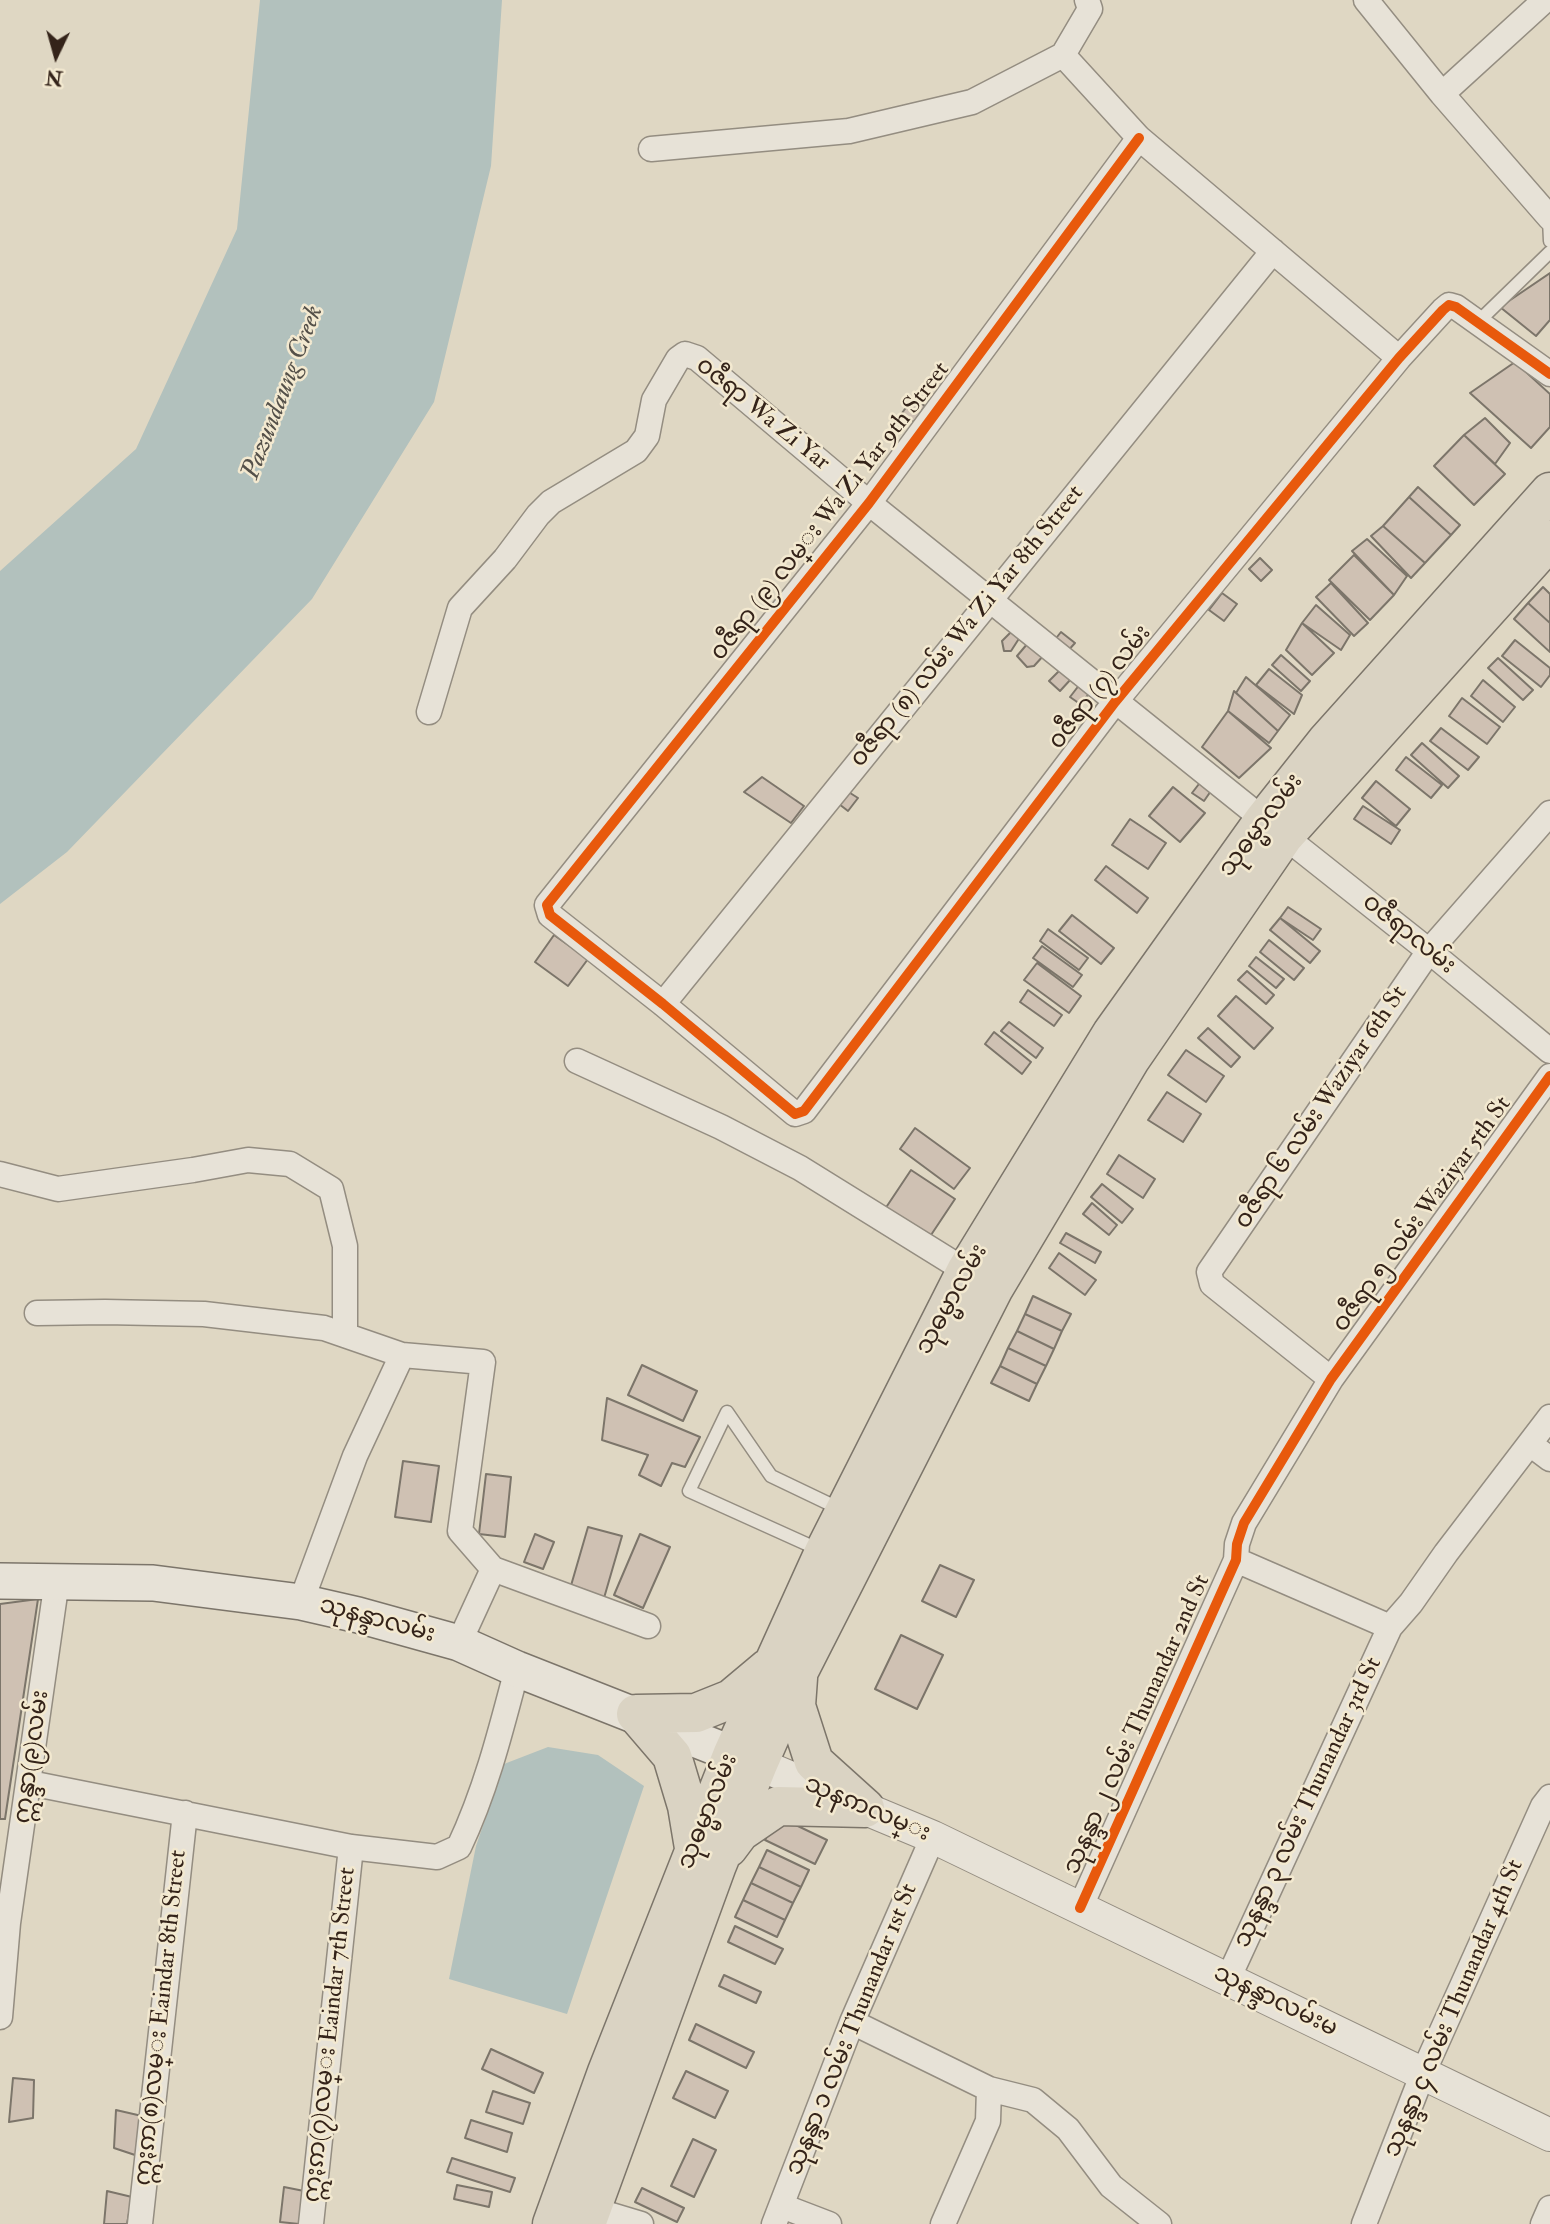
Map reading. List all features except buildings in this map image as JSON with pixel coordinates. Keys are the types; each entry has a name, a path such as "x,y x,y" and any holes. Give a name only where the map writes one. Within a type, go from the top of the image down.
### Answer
{"main road":[{"name":"သုဓမ္မာလမ်း","path":"785,1668 824,1552 864,1497 1326,742 1550,492"},
{"name":"သုဓမ္မာလမ်း","path":"903,1432 966,1271 1112,1033 1274,828 1550,540"},
{"name":"သုဓမ္မာလမ်း","path":"552,2224 607,2072 705,1857 785,1668 864,1497"},
{"name":"သုနန္ဒာလမ်း","path":"0,1581 153,1583 301,1602 459,1643 517,1669 745,1759"},
{"path":"636,1714 696,1713 731,1699 785,1668 814,1762 865,1808"},
{"path":"636,1714 672,1756 705,1857 778,1806 865,1808"},
{"name":"သုဓမ္မာလမ်း","path":"588,2216 705,1857"}],"street":[{"path":"651,149 849,131 972,102 1063,55 1090,9 1087,0"},
{"path":"1366,0 1550,226"},
{"path":"1442,94 1545,0"},
{"path":"1063,55 1139,138 1399,358"},
{"name":"၀ဇီရာ (၉) လမ္း Wa Zi Yar 9th Street","path":"663,1004 550,915 547,905 869,503 1139,138"},
{"name":"၀ဇီရာ (၈) လမ်း Wa Zi Yar 8th Street","path":"663,1004 1273,251"},
{"name":"၀ဇီရာ (၇) လမ်း","path":"663,1004 794,1114 804,1111 1115,702 1399,358 1448,305 1456,307 1478,322"},
{"path":"1478,322 1550,374"},
{"name":"၀ဇီရာ Wa Zi Yar","path":"429,712 460,608 505,559 538,514 551,502 636,451 647,436 654,400 678,359 685,354 697,358 869,503 1274,828"},
{"name":"ဝဇီရာ ၆ လမ်း Waziyar 6th St","path":"1331,1379 1212,1284 1209,1272 1429,951 1550,813"},
{"name":"ဝဇီရာလမ်း","path":"1274,828 1550,1051"},
{"path":"577,1061 721,1126 800,1168 966,1271"},
{"name":"ဝဇီရာ ၅ လမ်း Waziyar 5th St","path":"1236,1560 1237,1544 1244,1524 1331,1379 1550,1076"},
{"path":"0,1174 58,1189 248,1160 290,1164 331,1189 345,1246 345,1335"},
{"path":"37,1313 204,1314 324,1328 402,1355 483,1362 460,1531 493,1569 649,1626"},
{"path":"301,1602 355,1457 402,1355"},
{"name":"သုနန္ဒာ ၃ လမ်း Thunandar 3rd St","path":"1228,1979 1390,1627 1411,1603 1550,1417"},
{"path":"1530,1444 1550,1459"},
{"path":"1236,1560 1390,1627"},
{"name":"သုနန္ဒာ ၂ လမ်း Thunandar 2nd St","path":"1080,1908 1236,1560"},
{"path":"459,1643 493,1569"},
{"name":"ဣန္ဒာ(၉)လမ်း","path":"0,2018 8,1923 57,1580"},
{"path":"30,1783 351,1847 437,1857 459,1847 473,1817 494,1758 517,1669"},
{"name":"သုနၵာလမ္း","path":"745,1759 933,1837 1001,1870"},
{"name":"သုနန္ဒာ ၄ လမ်း Thunandar 4th St","path":"1364,2224 1423,2073 1543,1806 1550,1797"},
{"name":"ဣႏၵာ(၈)လမ္း Eaindar 8th Street","path":"140,2224 185,1813"},
{"name":"သုနန္ဒာ ၁ လမ်း Thunandar 1st St","path":"778,2215 852,2022 933,1837"},
{"name":"ဣႏၵာ(၇)လမ္း Eaindar 7th Street","path":"311,2224 351,1847"},
{"name":"သုနန္ဒာလမ်းမ","path":"1001,1870 1550,2135"},
{"path":"852,2022 989,2088 1033,2100 1068,2129 1111,2186 1159,2224"},
{"path":"943,2224 988,2121 989,2088"},
{"path":"1543,2224 1550,2208"},
{"path":"778,2215 829,2224"},
{"path":"588,2216 641,2224"}],"lane":[{"path":"1478,322 1550,252"},
{"path":"824,1552 689,1491 727,1412 771,1476 864,1497"}],"water":[{"name":"Pazundaung Creek","path":"260,0 502,0 491,166 434,402 312,599 67,852 0,904 0,571 136,449 237,229"},
{"path":"548,1747 598,1755 644,1786 567,2014 449,1979 476,1846 504,1764"}],"cycle path":[{"path":"1139,138 869,503 547,905 550,915 663,1004 795,1114 804,1111 1115,702 1399,358 1443,310 1449,305 1456,307 1550,374"},
{"path":"1080,1908 1236,1560 1237,1544 1244,1523 1331,1379 1550,1076"}]}
